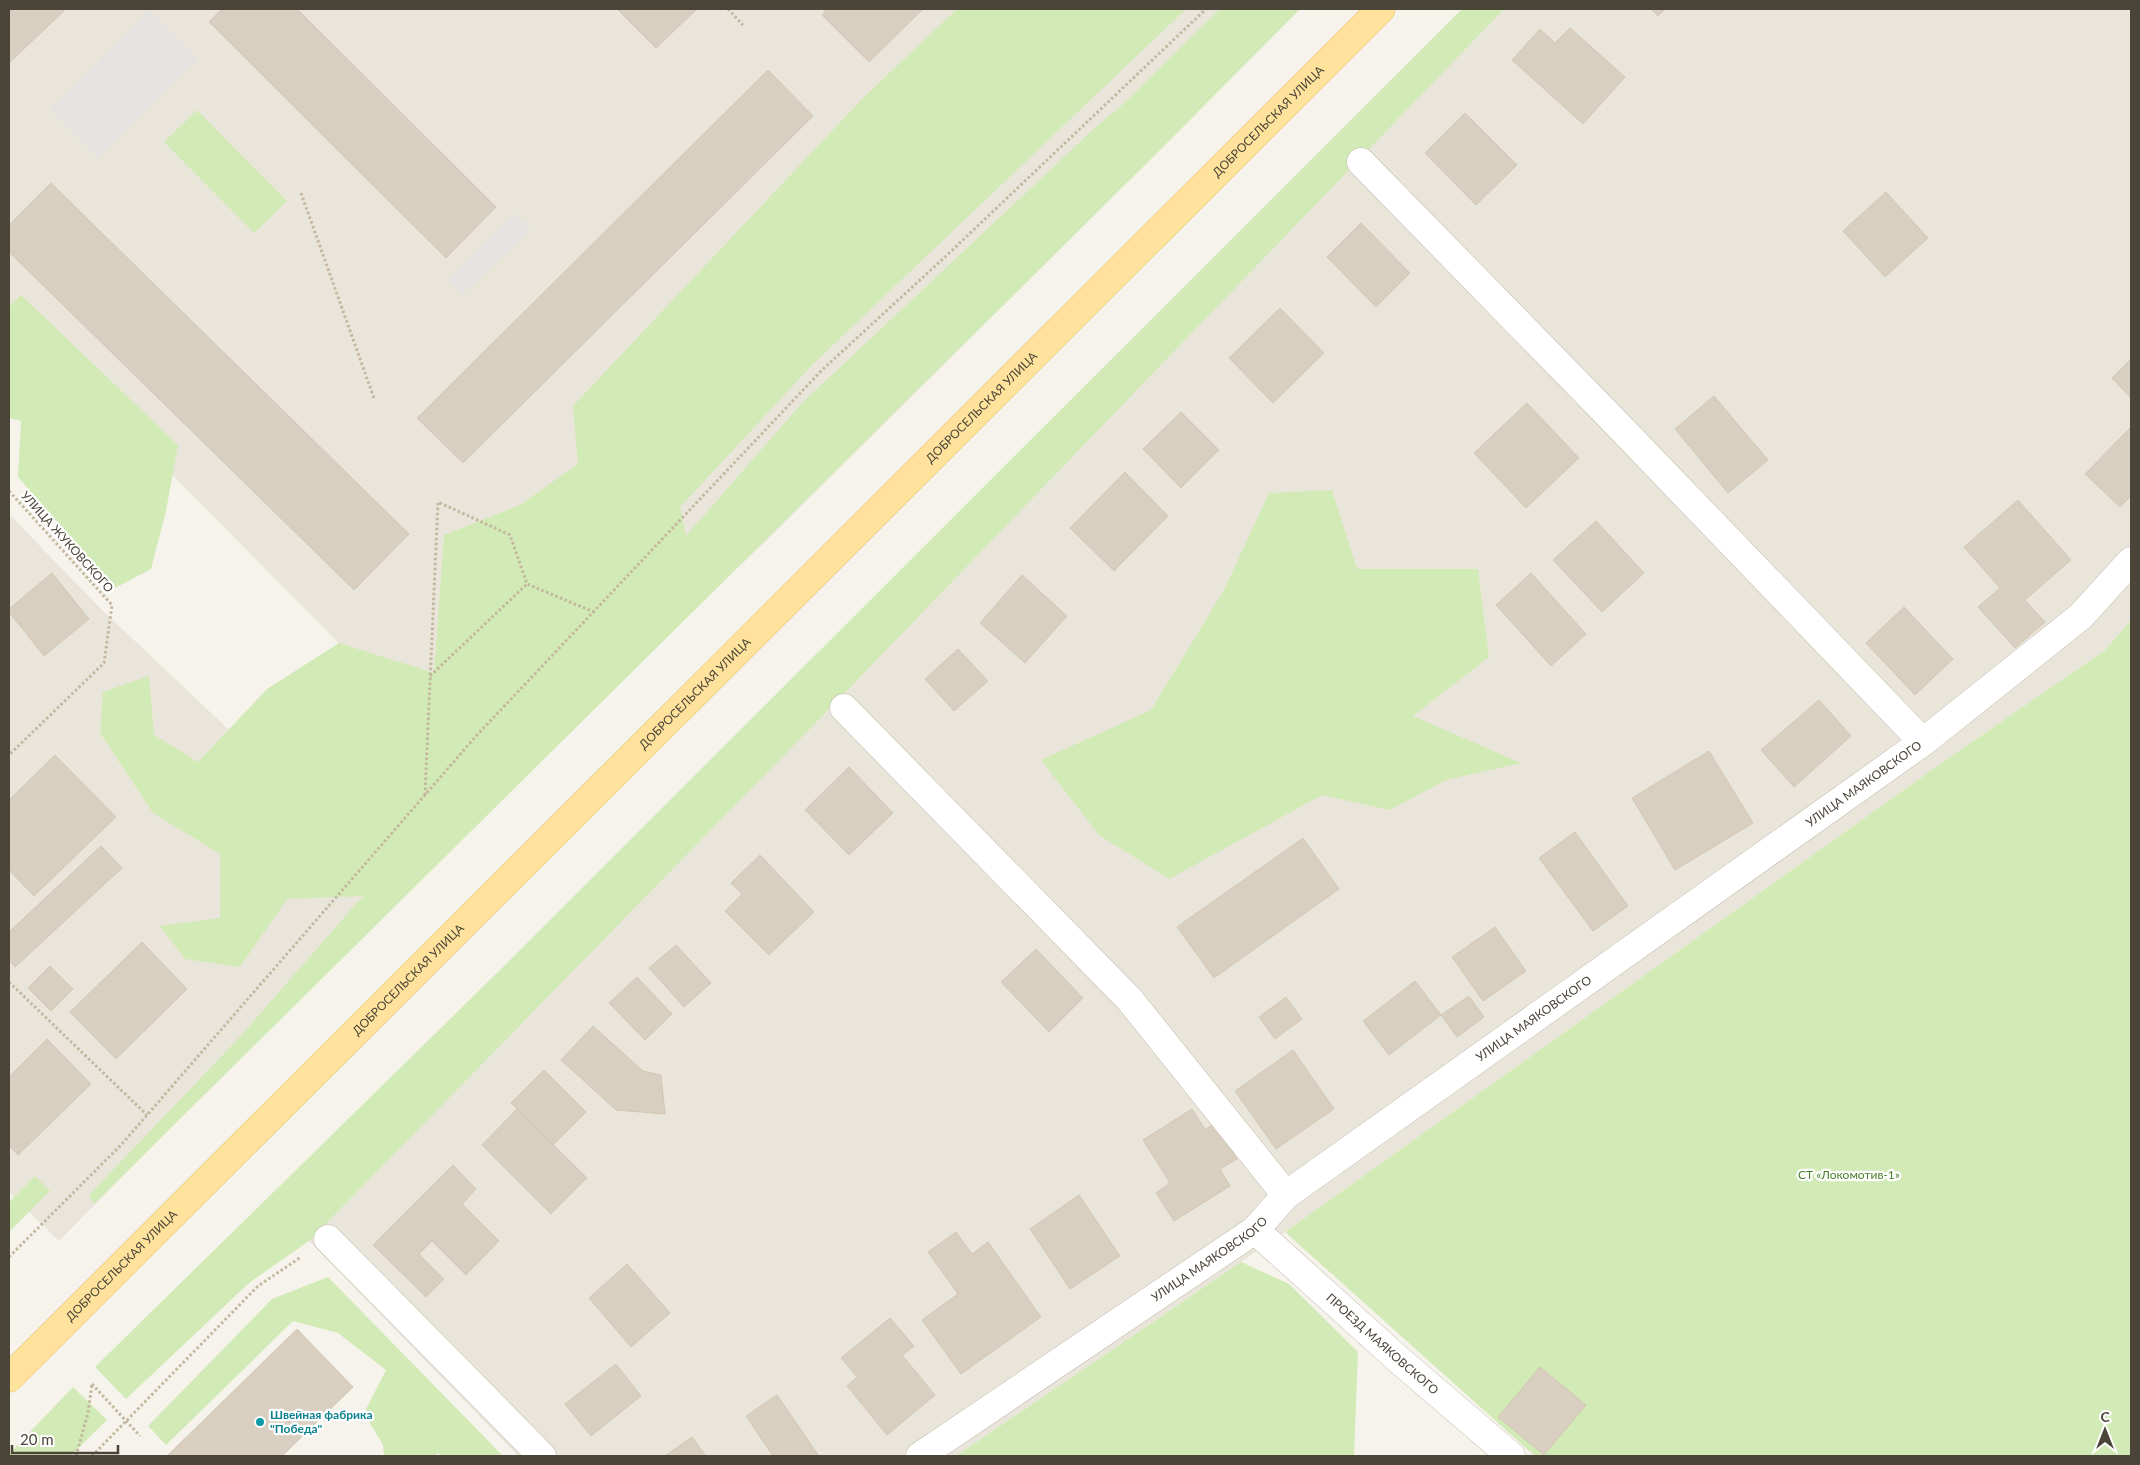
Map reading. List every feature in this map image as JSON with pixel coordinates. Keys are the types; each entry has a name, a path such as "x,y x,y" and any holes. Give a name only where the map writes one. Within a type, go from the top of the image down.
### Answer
{"main road":[{"name":"ДОБРОСЕЛЬСКАЯ УЛИЦА","path":"9,1378 1381,9"}],"street":[{"path":"1361,162 1610,416 1923,742"},
{"name":"УЛИЦА МАЯКОВСКОГО","path":"920,1456 1255,1230 1286,1195 1923,742 2081,616 2131,561"},
{"path":"844,708 1130,1000 1286,1195"},
{"name":"ПРОЕЗД МАЯКОВСКОГО","path":"1255,1230 1399,1360 1511,1456"},
{"path":"328,1239 542,1456"}],"path":[{"path":"728,9 743,25"},
{"path":"9,1257 121,1145 477,735 822,370 1206,9"},
{"path":"301,193 374,398"},
{"name":"УЛИЦА ЖУКОВСКОГО","path":"9,491 112,605 104,663 9,755"},
{"path":"425,795 438,502 510,535 527,584 594,612"},
{"path":"430,676 527,584"},
{"path":"9,982 147,1115"},
{"path":"92,1456 258,1286 292,1263"},
{"path":"76,1456 88,1412 92,1384 140,1436"}],"shaded area":[{"path":"9,9 1300,9 770,537 494,800 9,310"},
{"path":"1494,9 2131,9 2131,620 2104,651 1950,757 1285,1232 956,1456 518,1456 309,1241"},
{"path":"150,10 198,59 97,158 49,110"},
{"path":"515,213 531,228 463,295 448,280"},
{"path":"9,514 101,609 402,893 59,1241 9,1192"}],"green space":[{"path":"957,9 1186,9 812,365 680,507 686,536 802,403 1097,126 1122,105 1220,9 1300,9 1158,152 94,1204 89,1195 238,1039 363,896 287,899 240,967 185,959 160,926 220,918 220,854 153,813 100,733 103,692 149,676 154,735 198,762 267,689 339,643 434,673 444,535 520,505 578,464 573,406 864,97"},
{"path":"1462,9 1504,9 835,703 309,1241 249,1283 126,1399 95,1367 499,971"},
{"path":"197,110 287,201 254,233 164,142"},
{"path":"21,295 178,445 166,511 151,569 115,588 18,477 21,421 9,418 9,306"},
{"path":"1332,490 1357,569 1478,569 1489,657 1413,716 1521,763 1446,780 1390,810 1322,795 1169,879 1099,835 1041,760 1151,710 1224,590 1269,493"},
{"name":"СТ «Локомотив-1»","path":"2131,620 2131,1456 1535,1456 1285,1232 1950,757 2104,651"},
{"path":"35,1176 50,1191 9,1232 9,1202"},
{"path":"1241,1262 1289,1284 1358,1352 1354,1456 956,1456"},
{"path":"328,1277 503,1456 441,1456 438,1453 433,1456 384,1456 383,1445 364,1413 386,1370 338,1333 293,1321 166,1445 148,1426 272,1299"},
{"path":"73,1387 107,1420 70,1456 9,1456 9,1454"}],"building":[{"path":"9,9 66,9 9,63"},
{"path":"222,9 297,9 496,207 446,258 209,22"},
{"path":"617,9 697,9 656,48"},
{"path":"827,9 923,9 869,62 822,15"},
{"path":"1651,9 1665,9 1658,16"},
{"path":"1570,28 1625,77 1583,124 1512,60 1540,29 1555,43"},
{"path":"768,70 813,116 463,463 417,418"},
{"path":"1465,113 1517,165 1476,205 1425,153"},
{"path":"51,183 409,534 354,590 9,252 9,225"},
{"path":"1886,192 1928,238 1885,277 1843,231"},
{"path":"1361,223 1410,273 1376,307 1327,257"},
{"path":"1280,308 1324,353 1273,403 1229,358"},
{"path":"2131,361 2131,398 2112,378"},
{"path":"1714,396 1768,460 1728,493 1675,429"},
{"path":"1527,403 1579,458 1526,508 1474,453"},
{"path":"1181,412 1219,450 1181,488 1143,449"},
{"path":"2131,427 2131,496 2120,507 2085,474"},
{"path":"1125,472 1168,516 1114,571 1070,528"},
{"path":"2018,500 2071,560 2025,600 2045,622 2015,648 1978,607 2000,588 1964,547"},
{"path":"1596,521 1644,573 1602,612 1553,560"},
{"path":"52,573 89,619 44,656 9,612 9,609"},
{"path":"1531,573 1586,634 1551,666 1496,605"},
{"path":"1022,575 1067,616 1025,663 980,623"},
{"path":"1904,607 1953,659 1915,695 1866,643"},
{"path":"958,649 988,681 954,711 925,679"},
{"path":"1819,700 1851,736 1794,787 1761,750"},
{"path":"1709,751 1753,823 1675,870 1632,798"},
{"path":"55,755 116,817 34,896 9,870 9,800"},
{"path":"849,767 893,813 849,855 805,810"},
{"path":"1575,832 1628,906 1593,931 1539,858"},
{"path":"1303,838 1339,889 1214,978 1177,927"},
{"path":"101,846 122,868 15,967 9,960 9,932"},
{"path":"760,855 814,912 769,955 725,911 742,894 731,883"},
{"path":"1495,927 1526,971 1483,1001 1452,957"},
{"path":"142,942 187,989 116,1059 70,1012"},
{"path":"676,945 711,983 684,1007 649,968"},
{"path":"1036,949 1083,998 1049,1032 1001,982"},
{"path":"50,966 73,989 51,1011 28,988"},
{"path":"637,977 672,1014 645,1040 609,1003"},
{"path":"1415,981 1441,1015 1389,1055 1363,1021"},
{"path":"1469,996 1484,1017 1457,1037 1441,1015"},
{"path":"1286,997 1302,1019 1275,1039 1259,1017"},
{"path":"593,1026 643,1071 661,1075 665,1114 616,1110 561,1060"},
{"path":"47,1039 91,1084 18,1155 9,1145 9,1077"},
{"path":"1293,1050 1334,1109 1276,1149 1235,1091"},
{"path":"544,1070 586,1112 553,1145 511,1103"},
{"path":"517,1109 587,1178 551,1214 482,1145"},
{"path":"1192,1109 1205,1129 1215,1124 1237,1159 1220,1169 1230,1186 1174,1221 1156,1193 1170,1183 1143,1140"},
{"path":"453,1165 476,1189 462,1204 499,1241 466,1275 432,1241 419,1254 444,1279 426,1297 373,1245"},
{"path":"1079,1195 1120,1256 1070,1289 1030,1229"},
{"path":"956,1232 972,1254 988,1242 1041,1317 961,1374 922,1320 958,1294 928,1252"},
{"path":"627,1264 670,1313 631,1347 589,1298"},
{"path":"890,1318 914,1346 902,1355 935,1395 887,1435 847,1386 857,1377 841,1358"},
{"name":"Швейная фабрика \"Победа\"","path":"297,1329 353,1387 282,1456 167,1456"},
{"path":"616,1364 641,1396 591,1436 565,1404"},
{"path":"1540,1367 1586,1405 1544,1455 1498,1417"},
{"path":"777,1395 819,1456 773,1456 746,1416"},
{"path":"692,1437 706,1456 665,1456"}],"place":[{"name":"Швейная фабрика \"Победа\"","path":"260,1422"}]}
